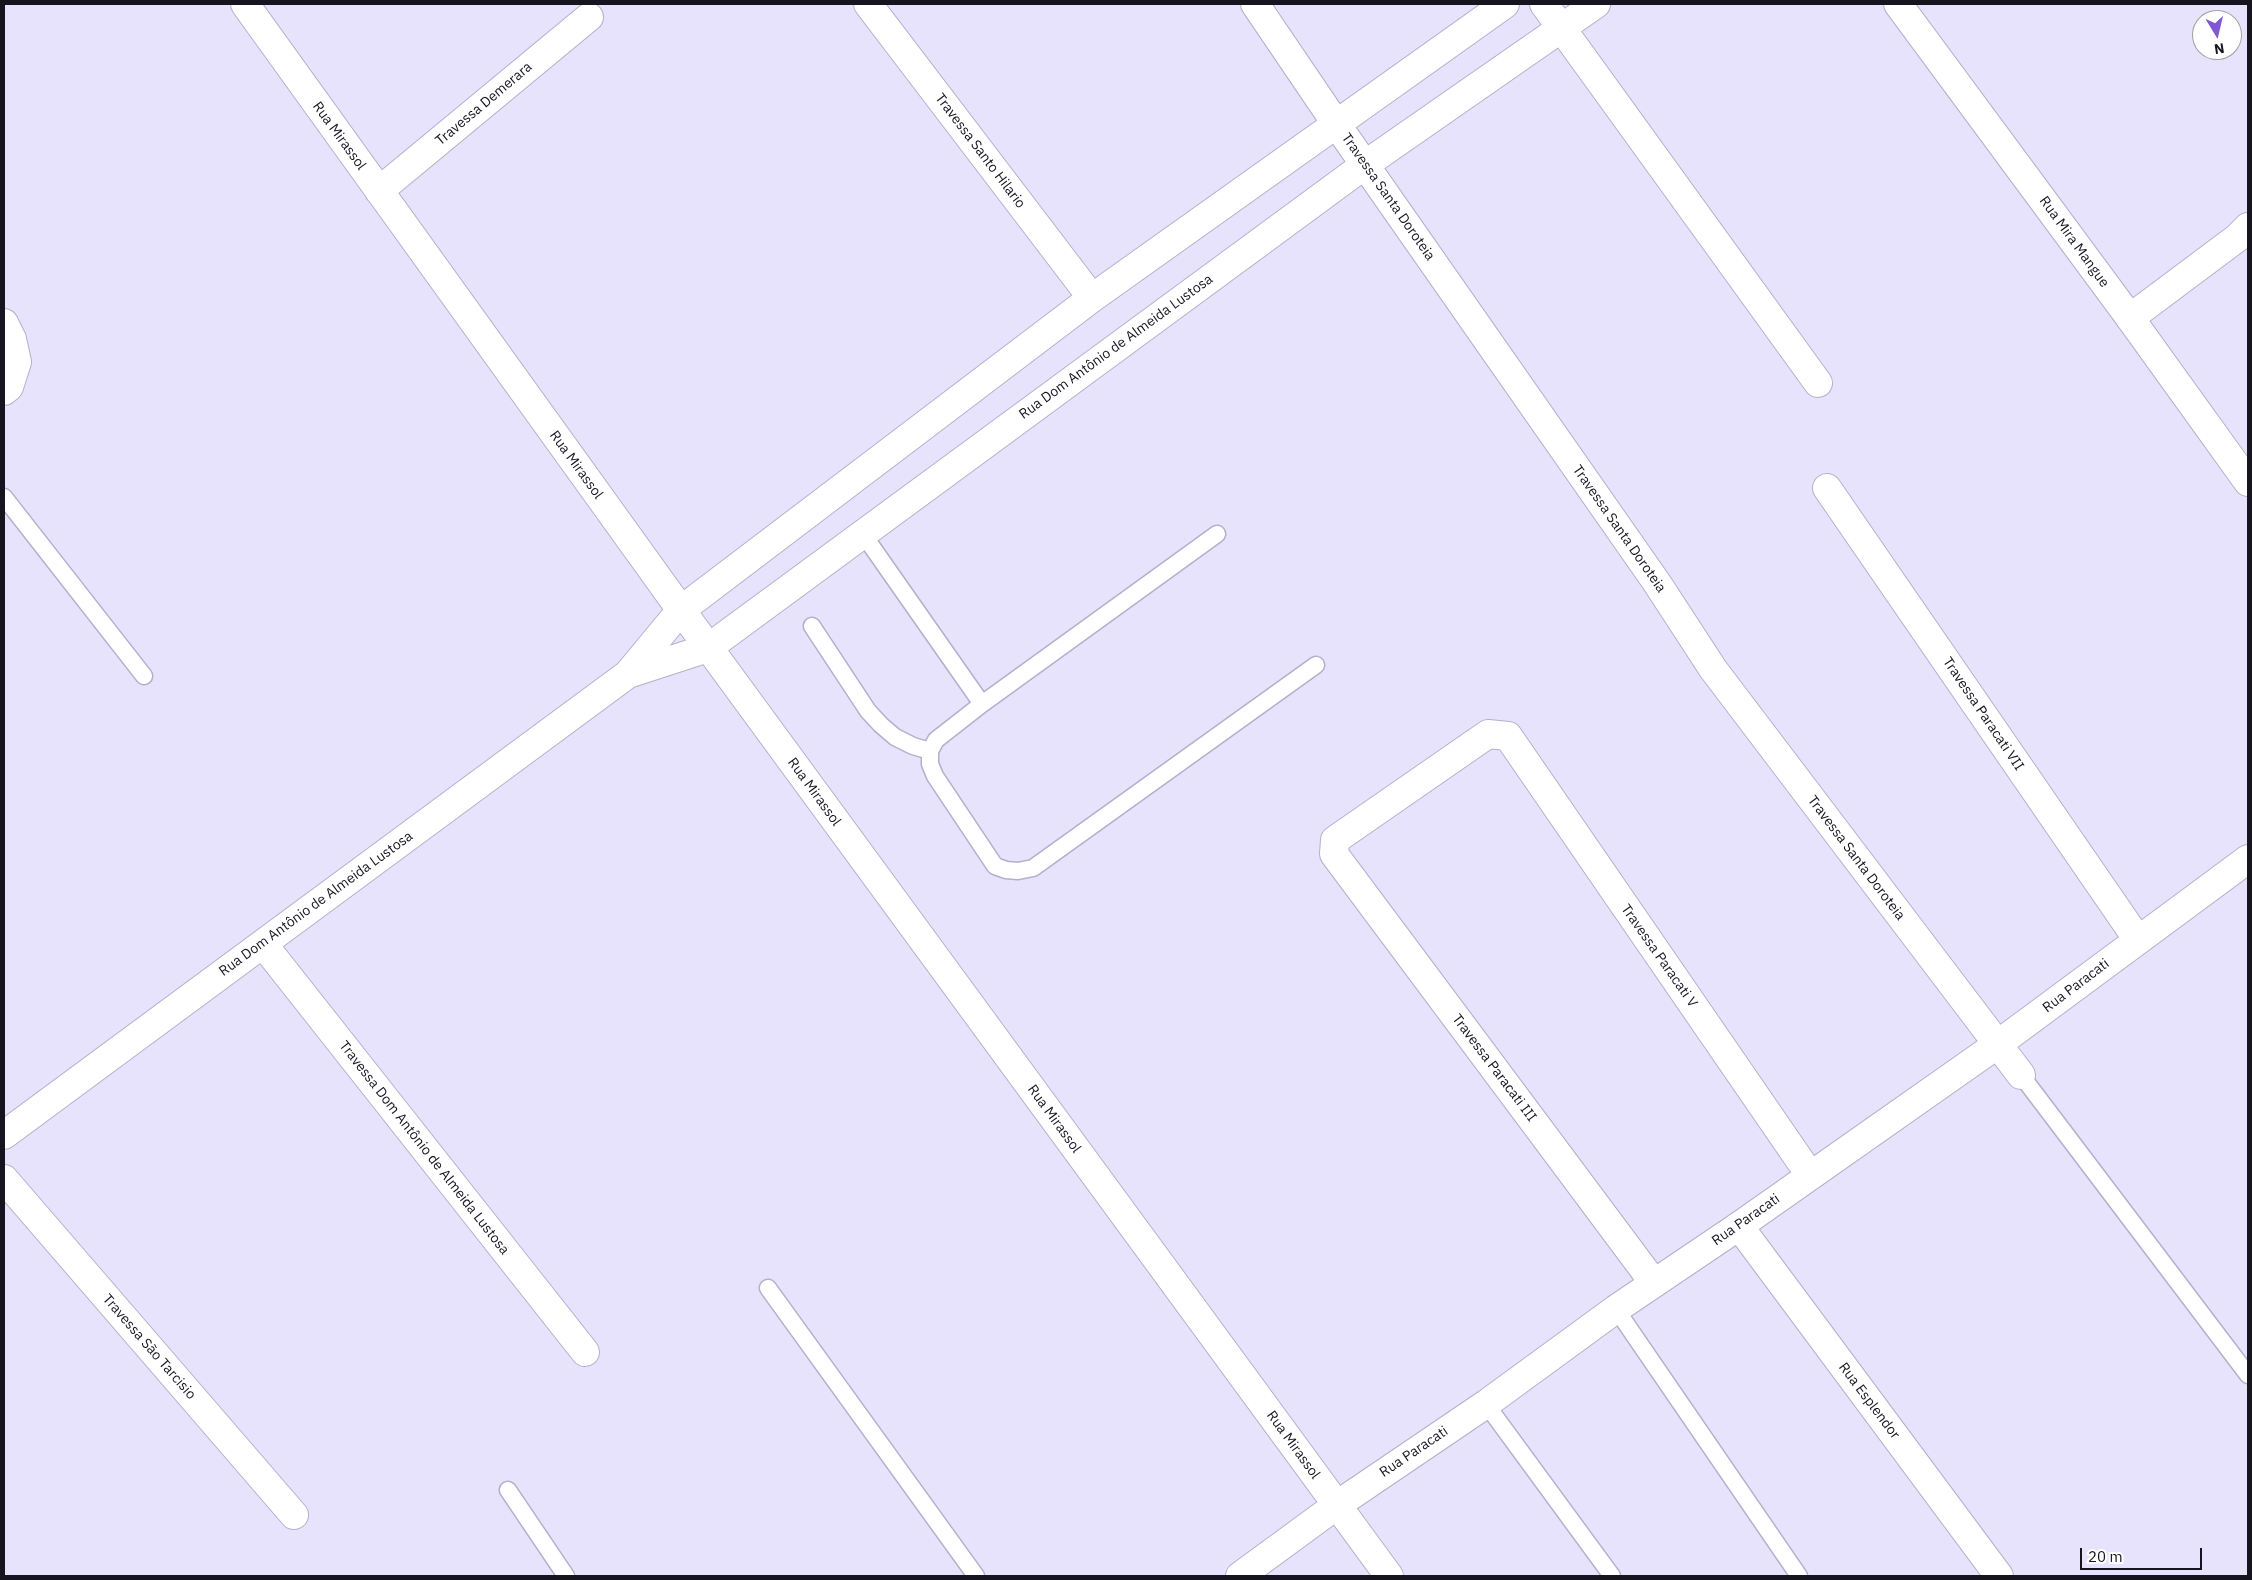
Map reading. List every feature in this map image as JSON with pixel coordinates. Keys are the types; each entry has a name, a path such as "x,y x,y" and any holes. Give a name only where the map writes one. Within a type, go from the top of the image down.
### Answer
{"street":[{"name":"Rua Mirassol","path":"245,4 708,648 1389,1576"},
{"name":"Travessa Santo Hilario","path":"868,4 1092,298"},
{"name":"Travessa Santa Doroteia","path":"1255,4 1337,125 1657,583 1712,669 2021,1075"},
{"name":"Rua Dom Antônio de Almeida Lustosa","path":"4,1135 628,674 681,610 1092,298 1505,4"},
{"path":"1544,4 1818,382"},
{"name":"Rua Dom Antônio de Almeida Lustosa","path":"628,674 708,648 1366,164 1596,4"},
{"name":"Rua Mira Mangue","path":"1898,4 2130,318 2248,482"},
{"name":"Travessa Demerara","path":"379,191 589,17"},
{"path":"2130,318 2244,239"},
{"path":"4,323 12,339 17,362 9,387 4,391"},
{"name":"Travessa Paracati VII","path":"1828,488 2138,940"},
{"name":"Travessa Paracati V","path":"1334,854 1335,840 1488,734 1508,736 1810,1176"},
{"name":"Travessa Paracati III","path":"1334,854 1654,1283"},
{"name":"Rua Paracati","path":"1240,1576 1337,1504 1486,1404 1616,1309 1739,1226 1998,1044 2248,859"},
{"name":"Travessa Dom Antônio de Almeida Lustosa","path":"263,944 585,1352"},
{"name":"Travessa São Tarcisio","path":"4,1179 294,1515"},
{"name":"Rua Esplendor","path":"1739,1226 1999,1576"}],"lane":[{"path":"4,497 144,676"},
{"path":"863,534 982,704"},
{"path":"1217,534 982,704 936,740 930,751 930,764 935,776 995,866 1006,870 1018,871 1033,868 1316,665"},
{"path":"812,626 868,710 881,725 895,737 913,746 930,751"},
{"path":"2021,1075 2248,1375"},
{"path":"768,1288 976,1576"},
{"path":"1616,1309 1799,1576"},
{"path":"1486,1404 1612,1576"},
{"path":"508,1490 566,1576"}]}
